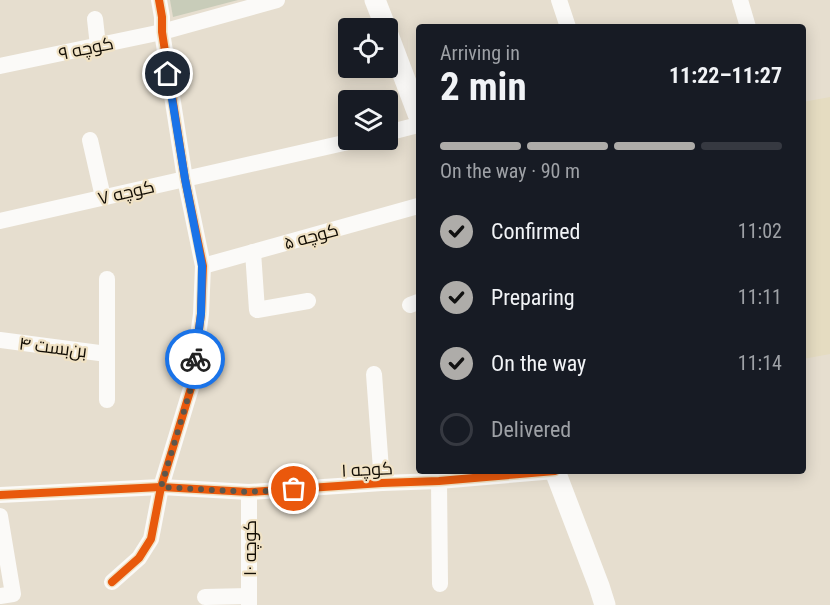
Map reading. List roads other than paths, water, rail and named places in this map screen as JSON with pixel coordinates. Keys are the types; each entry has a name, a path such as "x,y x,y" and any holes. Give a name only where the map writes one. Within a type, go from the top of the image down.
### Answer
{"street":[{"path":"112,582 139,558 151,539 161,487 191,388 201,314 202,266 185,179 159,0"},
{"name":"کوچه ۹","path":"0,66 162,32 277,0"},
{"path":"375,0 382,18"},
{"path":"560,0 567,24"},
{"path":"740,0 747,24"},
{"path":"95,19 98,46"},
{"path":"398,62 416,109"},
{"path":"398,130 416,126"},
{"path":"90,140 102,197"},
{"name":"کوچه ۷","path":"0,221 338,144"},
{"name":"کوچه ۵","path":"202,266 416,207"},
{"path":"253,252 257,310 308,301"},
{"path":"107,279 107,400"},
{"name":"بن‌بست ۴","path":"0,340 106,354"},
{"path":"374,374 382,483"},
{"name":"کوچه ۱","path":"0,495 161,487 249,492 520,474"},
{"path":"556,474 602,595 610,605"},
{"path":"439,481 440,584"},
{"name":"کوچه ۱۰","path":"249,492 249,600"},
{"path":"0,516 13,594 0,596"},
{"path":"205,597 249,600"}]}
